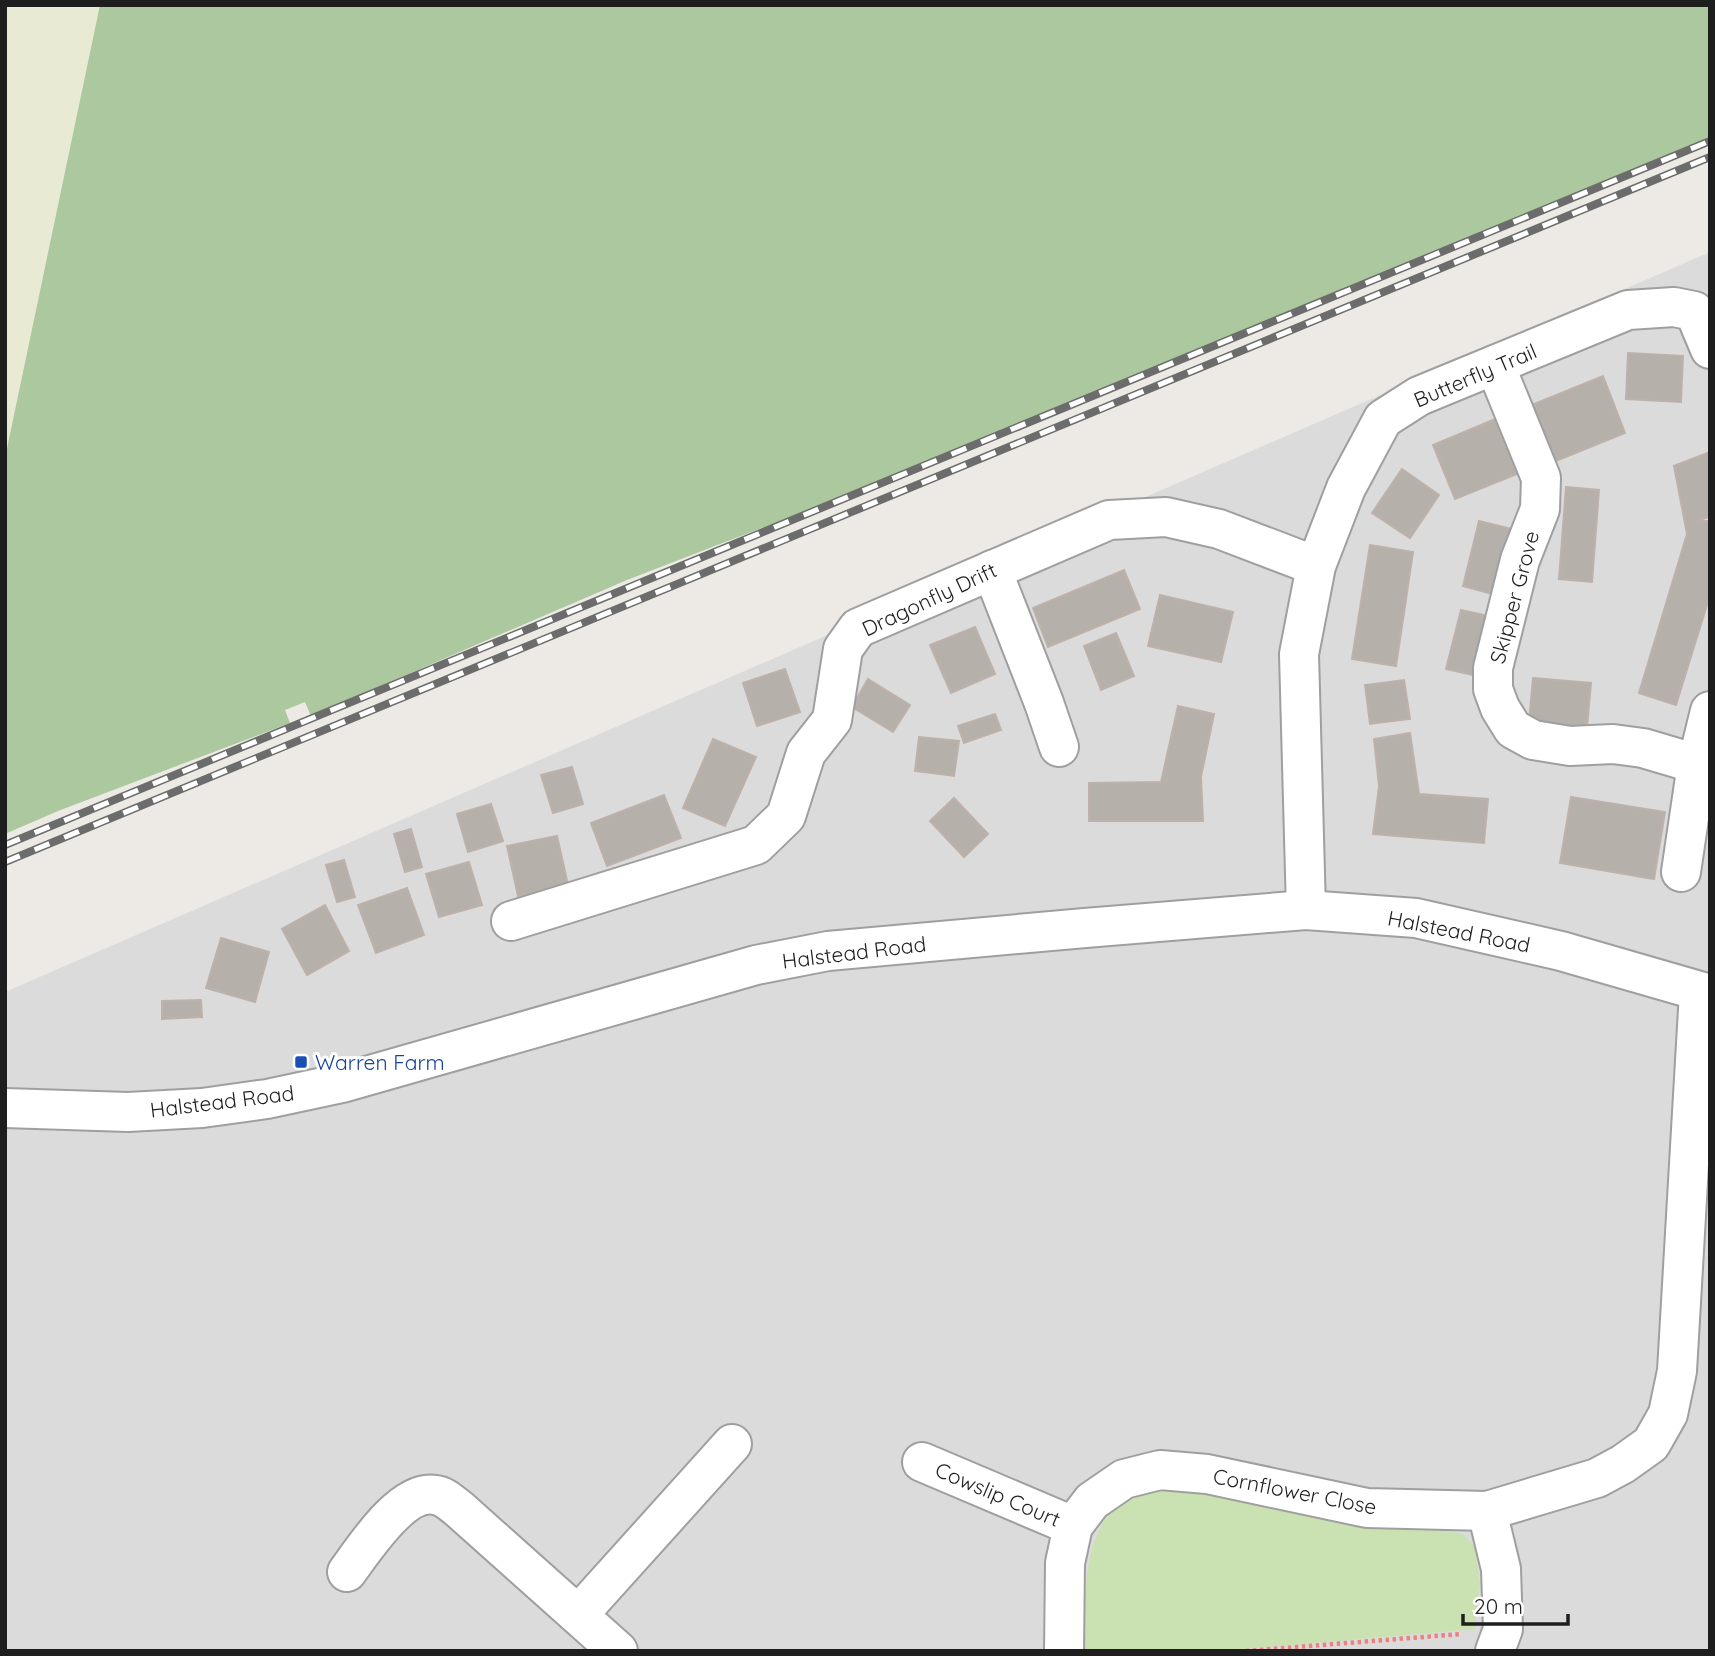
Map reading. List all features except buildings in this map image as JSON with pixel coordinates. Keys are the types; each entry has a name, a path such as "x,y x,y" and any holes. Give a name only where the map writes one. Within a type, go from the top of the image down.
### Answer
{"street":[{"name":"Butterfly Trail","path":"1306,910 1299,654 1316,566 1346,488 1383,419 1419,396 1628,310 1674,307 1702,301 1710,349"},
{"name":"Skipper Grove","path":"1495,365 1541,478 1539,509 1520,561 1493,668 1493,689 1500,708 1513,729 1533,740 1570,746 1613,744 1643,748 1697,764"},
{"name":"Dragonfly Drift","path":"511,921 756,845 786,816 806,753 832,720 843,649 858,628 1109,520 1166,517 1219,529 1316,566"},
{"path":"992,570 1059,747"},
{"path":"1692,859 1697,764 1710,711"},
{"name":"Halstead Road","path":"5,1108 128,1112 202,1108 267,1099 342,1083 756,965 828,951 1306,910 1416,918 1560,951 1704,993"},
{"name":"Cornflower Close","path":"1064,1651 1065,1563 1073,1526 1092,1501 1124,1479 1160,1470 1207,1474 1367,1508 1487,1511 1597,1478 1651,1444 1668,1414 1677,1371 1704,993"},
{"path":"578,1615 733,1444"},
{"name":"Cowslip Court","path":"922,1462 1073,1526"},
{"path":"346,1572 401,1506 420,1495 433,1494 445,1498 508,1551 618,1651"},
{"path":"1487,1511 1501,1569 1499,1640"}],"path":[{"path":"1246,1651 1458,1636 1475,1629 1499,1640"}],"shaded area":[{"path":"1710,252 1710,1651 5,1651 5,992"}],"green space":[{"path":"5,5 176,5 5,684"},
{"path":"100,5 1710,5 1710,143 785,519 627,580 311,716 305,702 285,710 290,723 58,811 5,834 5,458"},
{"path":"1158,1487 1199,1487 1364,1522 1444,1530 1464,1535 1475,1547 1480,1584 1475,1629 1220,1651 1083,1651 1088,1568 1100,1528 1111,1512 1127,1499"}],"railway":[{"path":"5,845 1710,141"},
{"path":"5,862 1710,157"}],"place":[{"name":"Warren Farm","path":"301,1062"}]}
